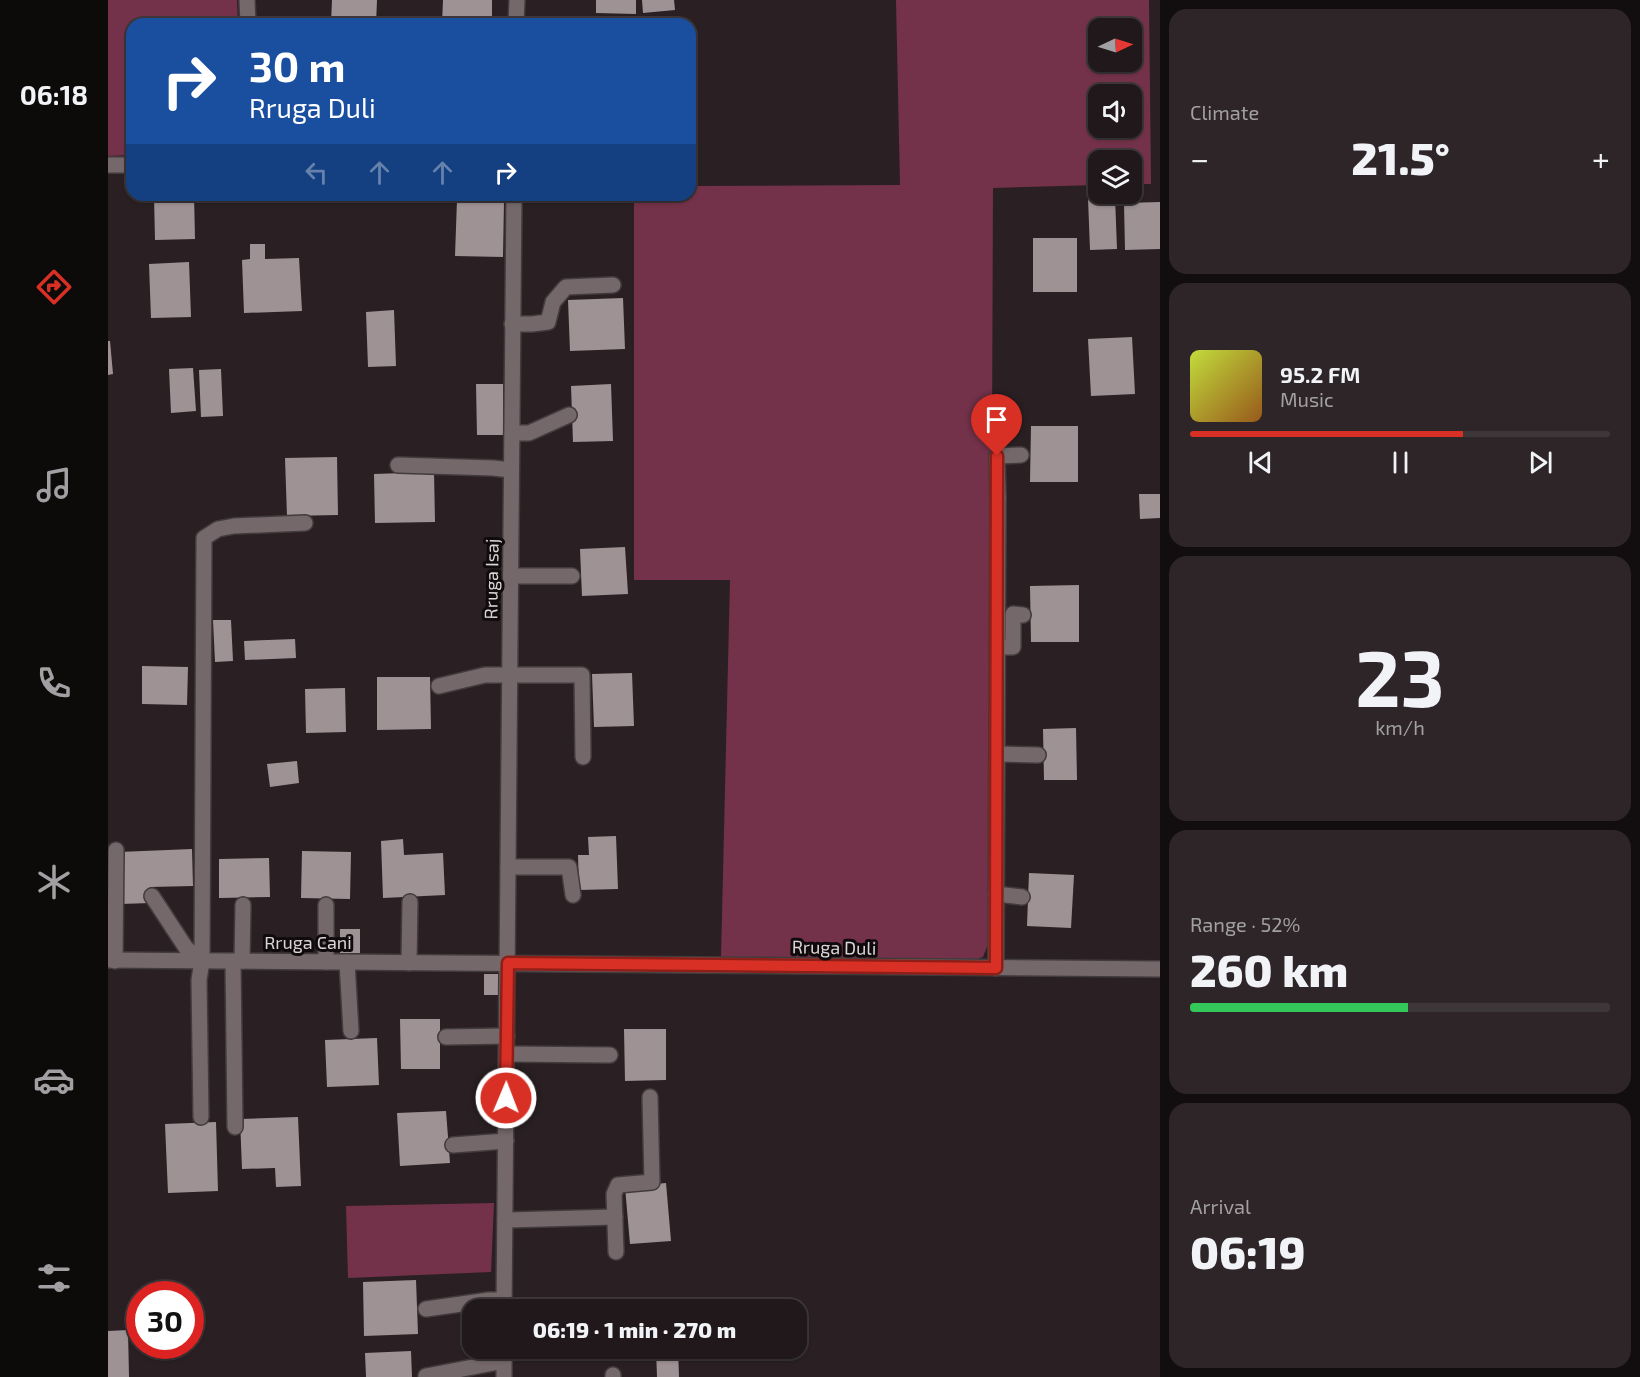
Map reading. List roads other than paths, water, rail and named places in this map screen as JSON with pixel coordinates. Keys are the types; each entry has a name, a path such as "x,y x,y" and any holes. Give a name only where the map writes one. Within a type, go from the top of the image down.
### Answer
{"street":[{"path":"247,0 248,18"},
{"path":"516,0 516,18"},
{"path":"108,165 126,165"},
{"name":"Rruga Isaj","path":"504,1299 514,201"},
{"path":"512,324 548,322 553,302 566,287 613,285"},
{"path":"512,433 529,433 569,415"},
{"path":"996,968 997,456 1021,455"},
{"path":"398,465 493,468 512,471"},
{"path":"201,1117 199,980 202,961 204,538 218,530 234,526 305,523"},
{"path":"510,576 572,576"},
{"path":"998,647 1013,647 1013,614 1023,615"},
{"path":"439,686 485,675 582,675 583,757"},
{"path":"997,754 1038,755"},
{"path":"112,961 116,850"},
{"path":"508,867 569,867 573,895"},
{"path":"996,894 1022,897"},
{"path":"152,896 186,948 202,961"},
{"path":"409,963 410,902"},
{"path":"235,1127 238,961 243,905"},
{"path":"326,962 327,905"},
{"name":"Rruga Cani","path":"112,961 508,963"},
{"path":"347,962 351,1031"},
{"name":"Rruga Duli","path":"508,963 1160,969"},
{"path":"446,1037 507,1036"},
{"path":"507,1054 610,1055"},
{"path":"616,1252 614,1194 618,1185 652,1182 650,1097"},
{"path":"453,1145 506,1141"},
{"path":"505,1221 615,1217"},
{"path":"426,1309 462,1304"},
{"path":"426,1376 466,1372 504,1362"}]}
